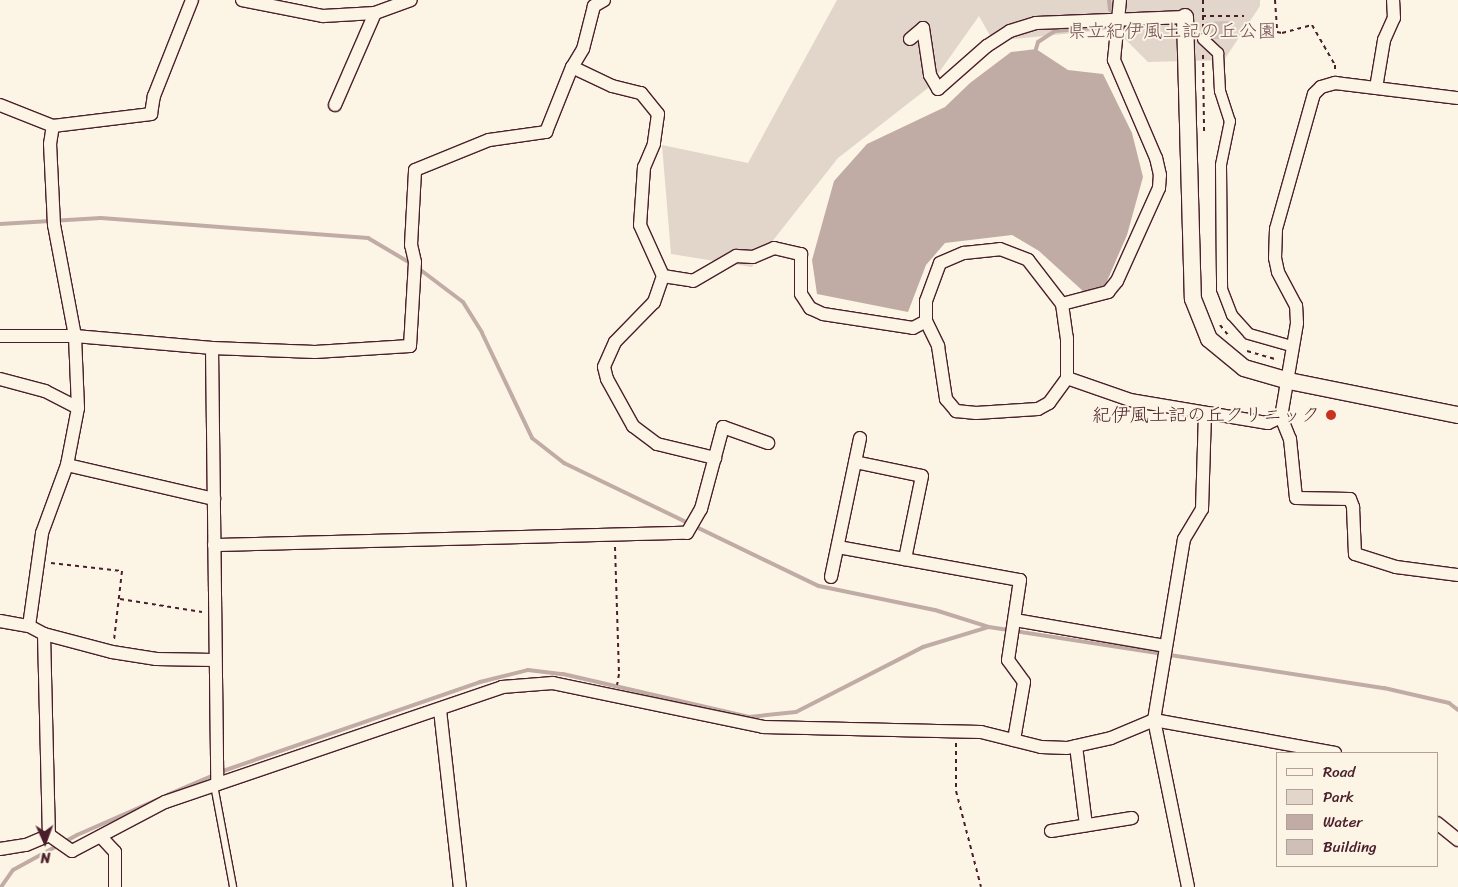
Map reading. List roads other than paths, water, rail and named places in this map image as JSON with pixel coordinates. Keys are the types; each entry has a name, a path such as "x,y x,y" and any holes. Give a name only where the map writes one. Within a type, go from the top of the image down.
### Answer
{"street":[{"path":"0,104 53,126 151,114 154,96 192,0"},
{"path":"242,0 323,16 375,13 411,0"},
{"path":"0,336 75,336 212,348 315,352 410,346 415,262 411,245 415,170 489,140 546,132 572,67 583,50 594,6 604,0"},
{"path":"1062,304 1108,292 1118,281 1159,188 1160,175 1156,158 1114,60 1120,0"},
{"path":"1376,88 1384,40 1394,18 1393,0"},
{"path":"335,105 375,13"},
{"path":"910,39 923,28 930,75 938,89 987,46 1010,31 1036,22 1185,17 1194,299 1209,339 1244,368 1289,381 1458,415"},
{"path":"1203,38 1218,53 1220,91 1230,121 1221,176 1224,296 1232,315 1250,334 1291,346"},
{"path":"572,67 612,86 641,93 658,114 654,144 644,167 640,225 663,276 654,302 614,342 604,367 607,379 633,426 657,444 714,458"},
{"path":"1458,98 1335,83 1322,87 1314,94 1276,229 1274,244 1278,272 1296,306 1297,323 1291,346 1289,381 1281,417 1290,439 1296,498 1350,499 1353,507 1354,554 1396,567 1458,575"},
{"path":"29,626 36,562 42,533 67,465 78,408 75,336 54,225 50,144 53,126"},
{"path":"663,276 693,281 736,256 753,257 774,248 801,254 801,294 810,308 823,314 913,328 926,321"},
{"path":"1000,249 1028,260 1062,304 1067,338 1067,378 1050,403 1038,409 976,414 956,411 946,399 938,346 926,321 926,301 940,263 964,253 1000,249"},
{"path":"212,348 214,660 218,713 215,784"},
{"path":"1067,378 1130,400 1268,423 1281,417"},
{"path":"0,379 45,390 78,408"},
{"path":"1188,887 1154,720 1184,539 1202,509 1205,413"},
{"path":"214,545 687,533 701,509 723,427 768,443"},
{"path":"831,578 860,438"},
{"path":"855,462 922,476 905,559"},
{"path":"67,465 214,499"},
{"path":"838,547 1020,580 1008,660 1024,682 1014,740"},
{"path":"1015,620 1165,646"},
{"path":"0,621 29,626 44,634 112,652 156,659 214,660"},
{"path":"44,634 51,837"},
{"path":"51,837 72,851 102,838 165,802 215,784 440,710 502,687 553,683 763,727 981,732 1040,747 1076,746 1111,738 1154,720 1330,752"},
{"path":"440,710 460,887"},
{"path":"1076,746 1086,825"},
{"path":"1050,831 1132,818"},
{"path":"1438,824 1458,840"},
{"path":"0,849 26,845 51,837"},
{"path":"102,838 115,852 115,887"}],"lane":[{"path":"215,784 233,887"}],"water":[{"path":"1036,49 1068,70 1103,74 1132,133 1143,177 1127,235 1104,288 1084,292 1039,251 1012,235 945,243 926,265 908,312 817,294 812,260 834,181 867,144 945,107 970,83 1011,52"}],"waterway":[{"path":"1109,0 1110,10"},
{"path":"1036,49 1038,42 1055,31 1105,27"},
{"path":"0,224 101,218 368,238 412,264"},
{"path":"418,268 463,302 482,333 532,438 564,463 819,586 935,610 989,627 1384,688 1449,703 1458,710"},
{"path":"220,772 480,682 528,670 563,674 749,717 796,712 923,647 989,627"},
{"path":"167,795 214,775"},
{"path":"1,887 13,870 77,835 159,799"}],"place":[{"name":"紀伊風土記の丘クリニック","path":"1331,415"}],"park label":[{"name":"県立紀伊風土記の丘公園","path":"1172,31"}]}
